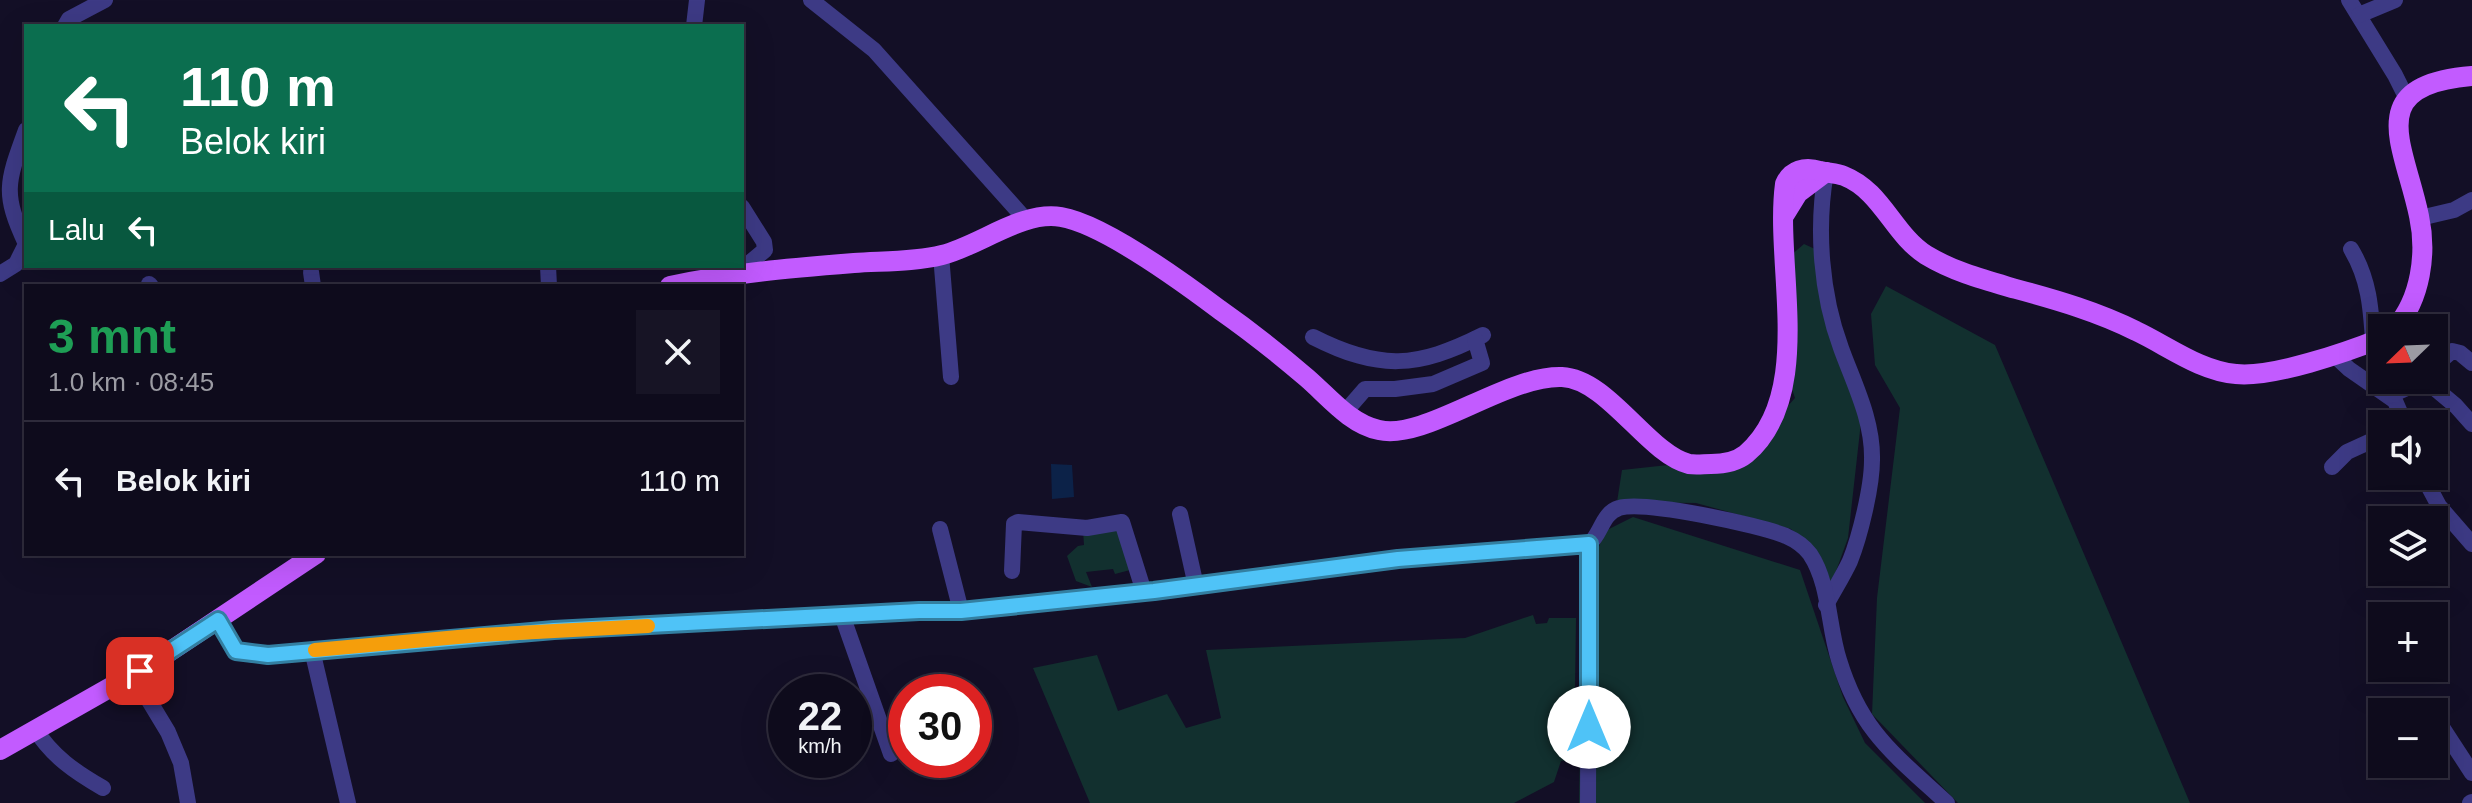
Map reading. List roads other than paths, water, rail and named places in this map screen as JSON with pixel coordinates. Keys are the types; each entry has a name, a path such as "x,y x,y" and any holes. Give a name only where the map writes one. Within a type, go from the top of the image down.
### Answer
{"main road":[{"path":"2405,314 2420,274 2420,218 2399,140 2400,112 2407,99 2424,85 2472,76"},
{"path":"682,284 735,275 941,255 1026,220 1046,216 1067,218 1096,230 1143,258 1259,338 1345,412 1367,427 1400,431 1505,391 1562,377 1596,392 1672,456 1688,464 1719,464 1742,457 1761,440 1778,410 1787,314 1784,215 1798,193 1826,172 1844,176 1866,191 1883,206 1922,253 1942,264 1964,274 2098,314 2210,368 2254,375 2368,343"},
{"path":"0,750 133,674 313,556"}],"street":[{"path":"66,24 69,19 105,0"},
{"path":"694,24 697,0"},
{"path":"811,0 874,50 1026,220"},
{"path":"2349,0 2407,99"},
{"path":"2359,15 2395,0"},
{"path":"24,136 8,185 11,214 24,240"},
{"path":"1826,172 1821,230 1828,294 1840,345 1867,422 1872,460 1863,517 1850,561 1826,605"},
{"path":"2420,218 2454,210 2472,200"},
{"path":"744,210 764,242 765,250 744,268"},
{"path":"0,274 16,264 24,248"},
{"path":"2351,249 2361,267 2373,314"},
{"path":"941,255 951,377"},
{"path":"735,275 743,268"},
{"path":"1313,337 1364,359 1390,362 1412,361 1450,352 1479,337 1482,363 1433,384 1365,389 1345,412"},
{"path":"2448,354 2452,351 2460,353 2472,363"},
{"path":"2333,354 2389,396 2400,410"},
{"path":"2389,396 2425,380 2470,418"},
{"path":"2332,467 2347,452 2368,442"},
{"path":"2430,490 2439,506 2472,544"},
{"path":"218,620 232,646 242,653 268,655 554,630 961,611 1196,586 1398,559 1589,544 1609,514 1620,507 1655,509 1742,522 1801,544 1816,567 1838,658 1853,701 1871,730 1892,754 1947,803"},
{"path":"1180,514 1196,586"},
{"path":"1012,571 1014,524 1018,522 1087,528 1122,522 1144,592"},
{"path":"940,529 961,611"},
{"path":"1588,803 1589,544"},
{"path":"842,615 888,745"},
{"path":"312,650 348,803"},
{"path":"133,674 171,738 181,763 188,803"},
{"path":"35,729 47,747 67,765 103,788"},
{"path":"2448,736 2472,773"}],"water":[{"path":"1051,464 1072,465 1074,497 1052,499"}]}
